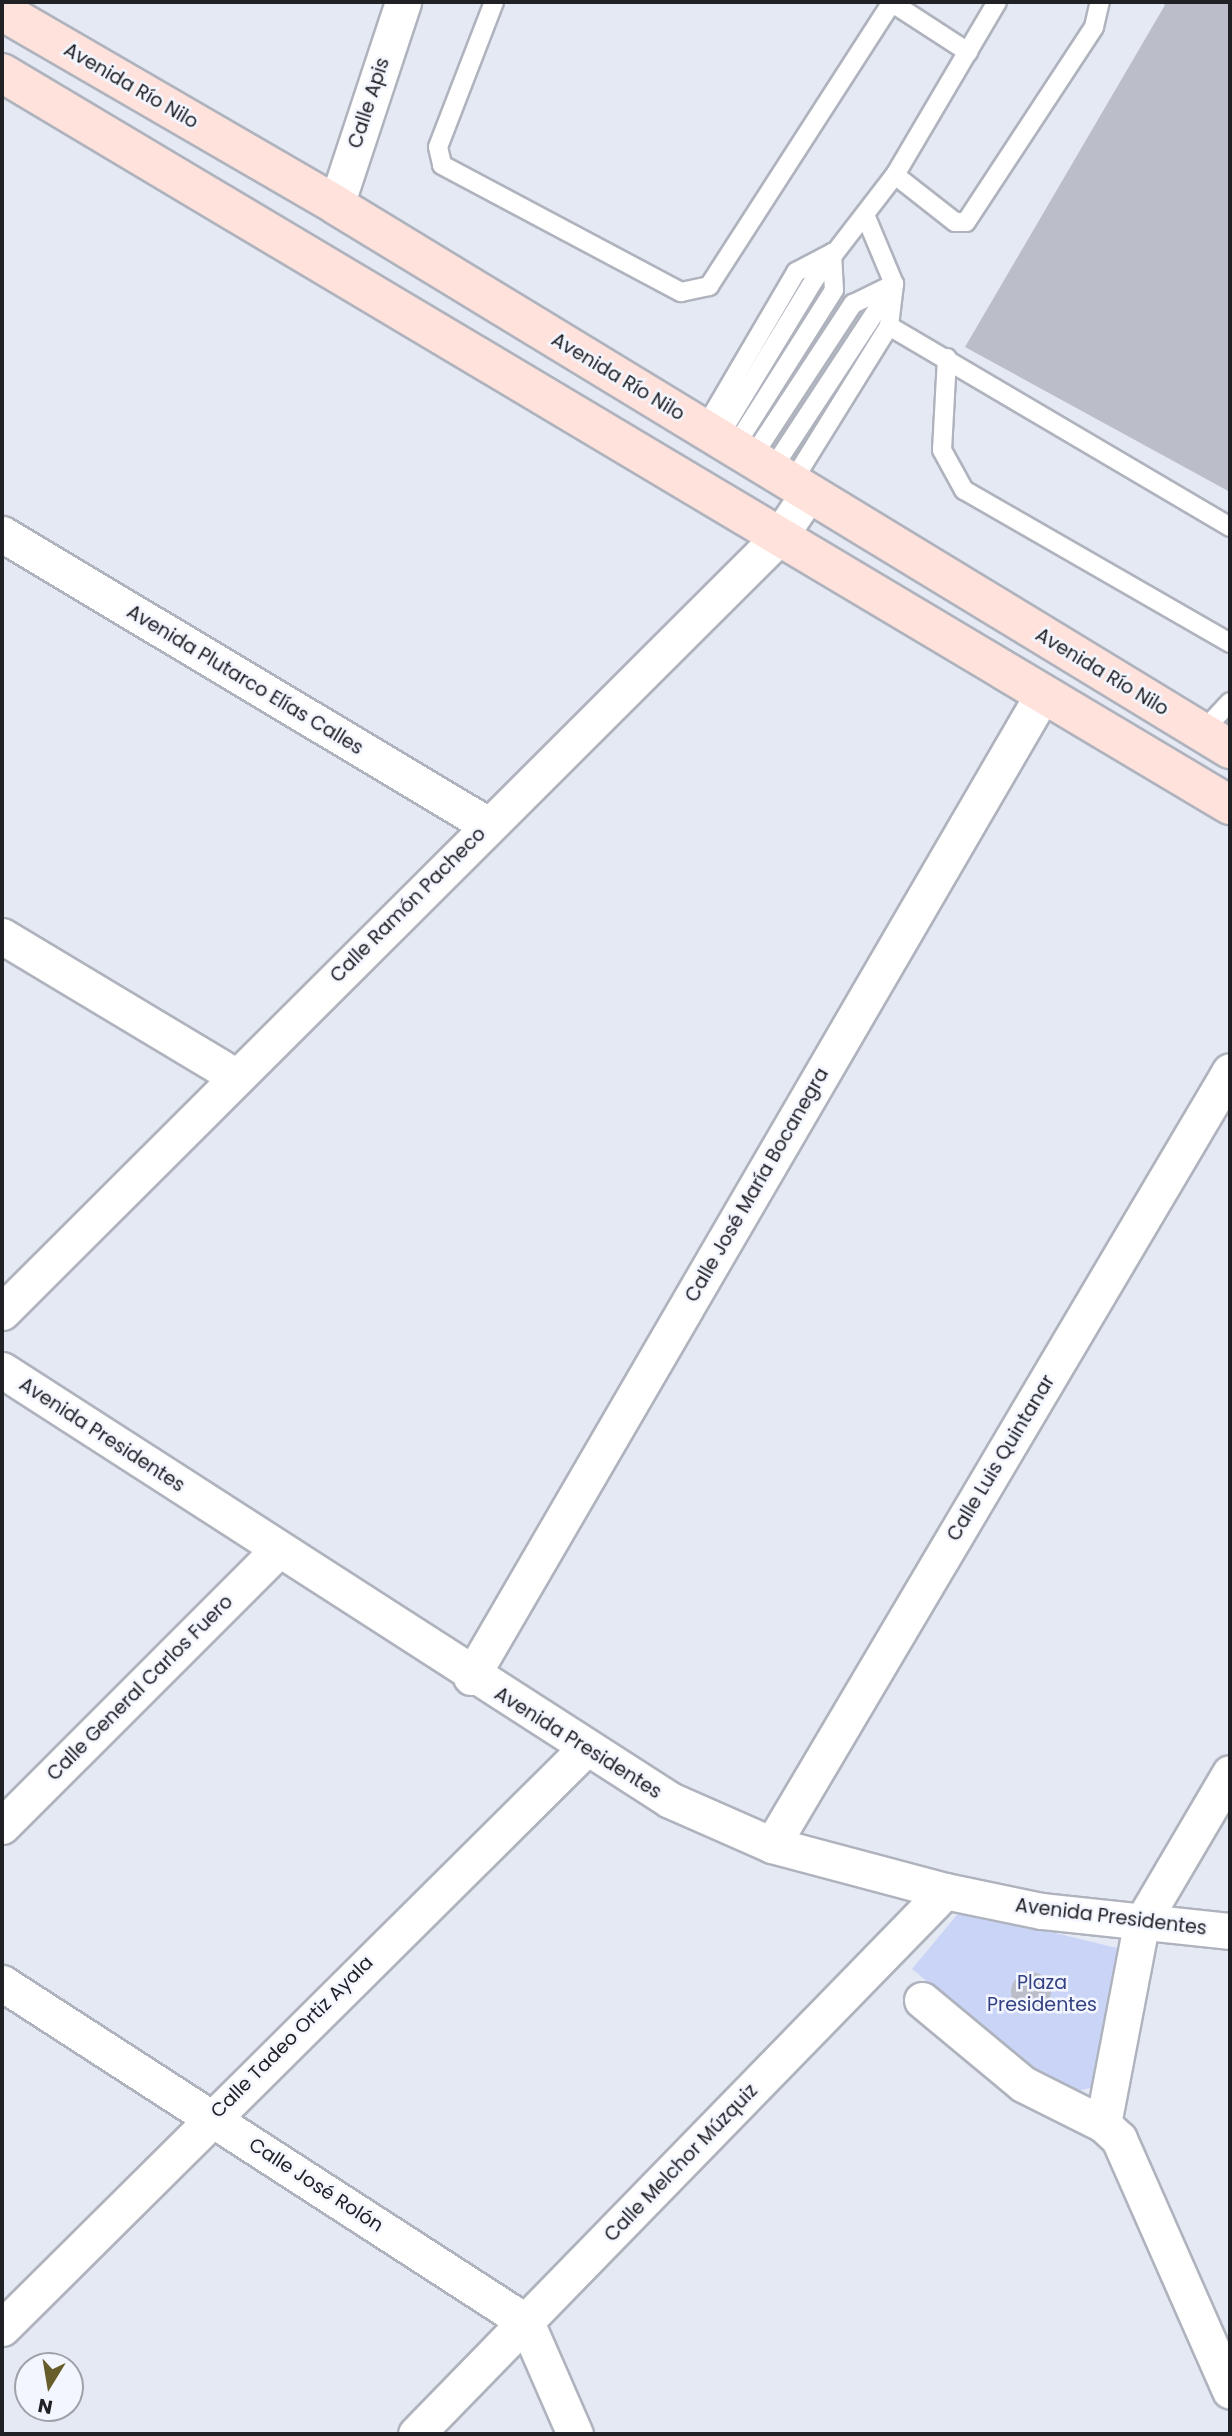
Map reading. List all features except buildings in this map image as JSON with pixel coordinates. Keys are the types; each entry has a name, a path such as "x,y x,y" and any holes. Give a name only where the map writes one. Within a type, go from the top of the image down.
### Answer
{"main road":[{"name":"Avenida Río Nilo","path":"2,11 336,205 1216,741"},
{"path":"2,73 1230,806"}],"street":[{"name":"Calle Apis","path":"336,205 403,2"},
{"name":"Calle Ramón Pacheco","path":"2,1312 779,537 754,460"},
{"name":"Avenida Plutarco Elías Calles","path":"2,534 488,825"},
{"name":"Calle José María Bocanegra","path":"471,1677 1043,694"},
{"path":"2,936 237,1077"},
{"name":"Calle Luis Quintanar","path":"772,1845 1230,1071"},
{"name":"Avenida Presidentes","path":"2,1370 471,1677 670,1800 772,1845 945,1891 1141,1924 1230,1931"},
{"name":"Calle General Carlos Fuero","path":"2,1826 278,1550"},
{"name":"Calle Tadeo Ortiz Ayala","path":"2,2328 211,2117 584,1749"},
{"path":"1103,2124 1141,1924 1230,1773"},
{"name":"Calle Melchor Múzquiz","path":"416,2434 945,1891"},
{"name":"Calle José Rolón","path":"2,1983 526,2322"},
{"path":"922,2000 1023,2084 1103,2124 1130,2157 1230,2391"},
{"path":"526,2322 575,2434"}],"lane":[{"path":"494,2 438,147 442,165 681,292 709,286 891,2 968,52"},
{"path":"754,460 832,253 866,217 895,175 997,2"},
{"path":"895,175 955,222 966,222 1094,27 1100,2"},
{"path":"754,460 889,326 894,284 866,217"},
{"path":"754,460 834,290 832,253"},
{"path":"754,460 894,284"},
{"path":"889,326 1230,527"},
{"path":"947,358 942,450 964,490 1230,643"},
{"path":"1216,741 1230,702"}],"green space":[{"name":"Plaza Presidentes","path":"961,1910 1117,1948 1094,2087 1065,2094 912,1969"}]}
